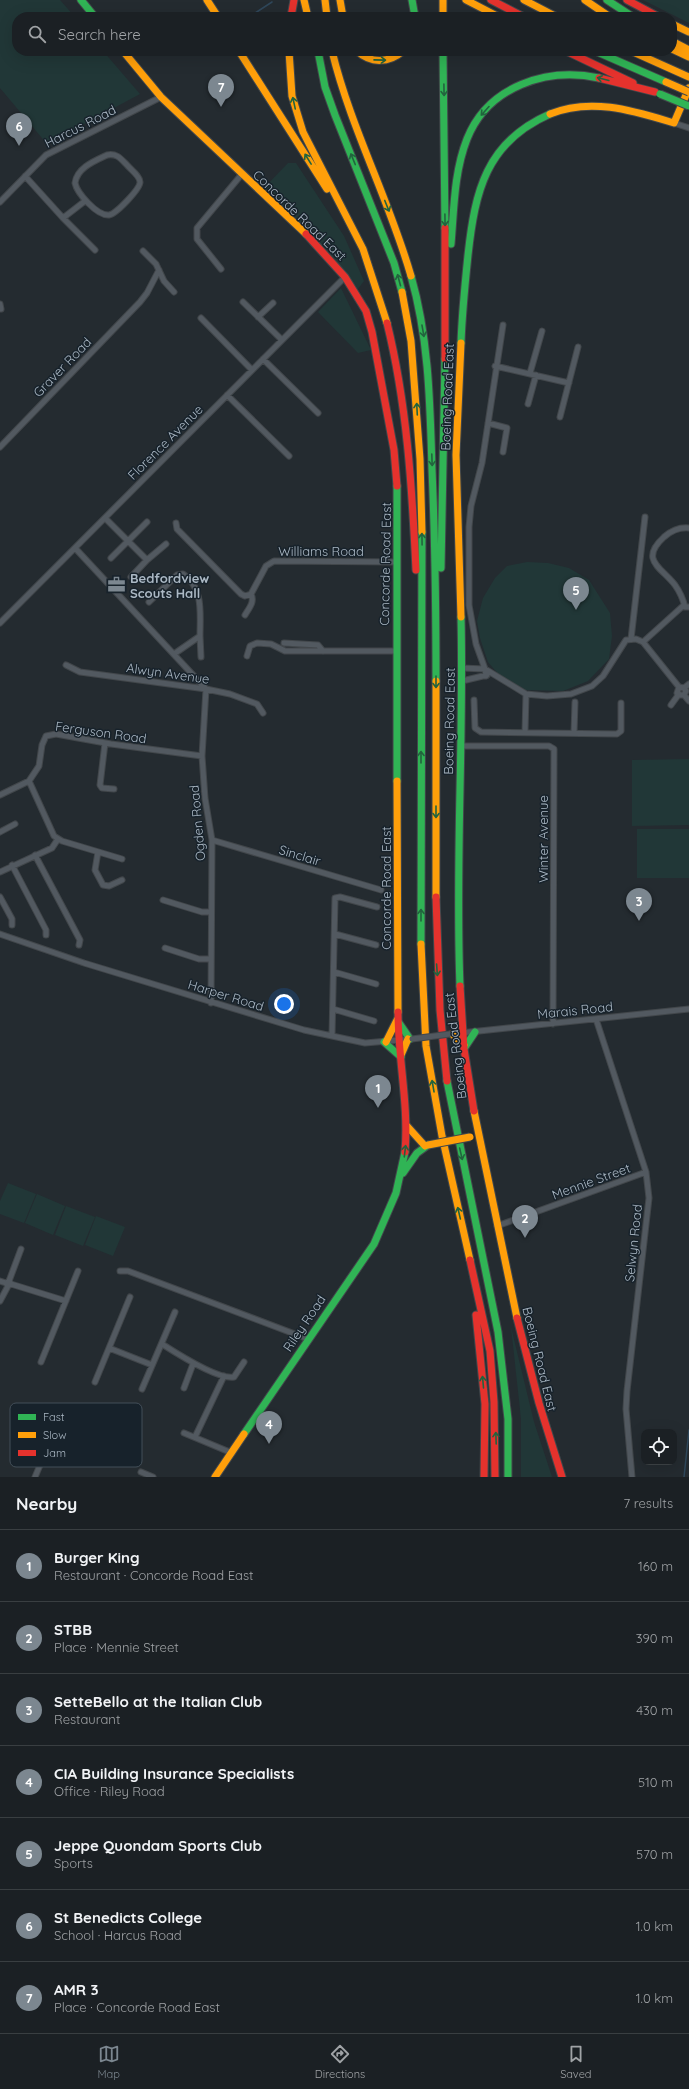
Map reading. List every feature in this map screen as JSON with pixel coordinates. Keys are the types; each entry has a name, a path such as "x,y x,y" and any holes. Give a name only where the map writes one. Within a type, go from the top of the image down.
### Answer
{"main road":[{"path":"81,0 91,12"},
{"path":"207,0 215,12"},
{"path":"292,12 294,0"},
{"path":"304,0 307,12"},
{"path":"311,0 312,12"},
{"path":"325,0 326,12"},
{"path":"340,0 342,12"},
{"path":"412,0 414,12"},
{"path":"466,0 489,12"},
{"path":"491,0 514,12"},
{"path":"524,0 547,12"},
{"path":"585,0 603,12"},
{"path":"606,0 625,12"},
{"path":"627,0 650,12"},
{"path":"677,26 689,32"},
{"path":"677,49 689,50"},
{"path":"677,49 689,57"},
{"name":"Concorde Road East","path":"127,56 161,97 318,246 345,277 366,311 372,332 386,403 397,477 398,1040 401,1056 407,1126 406,1149 401,1176"},
{"path":"242,56 358,240"},
{"path":"289,56 289,79 296,110 309,144 371,267 394,349 401,390 411,472 421,676"},
{"path":"319,56 325,86 335,115 394,263 404,300 411,341 420,459 422,556 421,950 426,1046 442,1136 490,1351 494,1402 495,1477"},
{"path":"333,56 339,84 349,112 407,260 425,340 436,555 436,950 442,1043 456,1131 483,1248 502,1349 507,1403 508,1477"},
{"path":"366,56 374,60 387,60 398,56"},
{"path":"436,643 442,554 446,286 443,56"},
{"path":"577,56 689,106"},
{"path":"606,56 689,92"},
{"path":"642,56 689,77"},
{"path":"446,286 462,157 472,128 495,100 520,84 552,74 591,76 657,93"},
{"path":"674,123 689,88"},
{"name":"Boeing Road East","path":"562,1477 541,1414 523,1347 477,1126 464,1047 458,943 462,668 456,454 463,292 475,200 481,182 491,161 522,127 550,114 577,107 594,106 610,107 674,123"},
{"path":"398,1019 410,1039 401,1056 396,1050 385,1042 393,1031 398,1019"},
{"path":"462,1022 452,1034 464,1047 475,1032"},
{"path":"407,1126 415,1137 427,1146"},
{"path":"401,1176 412,1159 427,1146 471,1137 477,1126"},
{"path":"471,1137 477,1143 487,1175"},
{"name":"Riley Road","path":"216,1477 308,1339 374,1244 391,1206 401,1176"},
{"path":"468,1251 481,1353 485,1404 484,1477"}],"street":[{"name":"Harcus Road","path":"0,202 46,155 161,97"},
{"path":"674,123 689,128"},
{"path":"107,155 115,155 120,158 140,180 138,189 111,215 102,213 85,201 76,186 76,178 89,164 107,155"},
{"path":"221,269 202,246 196,235 199,225 242,174"},
{"path":"25,176 63,218 95,250"},
{"path":"63,218 85,201"},
{"path":"143,251 156,264 164,281 174,292"},
{"name":"Graver Road","path":"0,447 140,302 148,293 159,270"},
{"name":"Florence Avenue","path":"0,623 345,277"},
{"path":"243,302 282,340"},
{"path":"258,317 273,303"},
{"path":"201,318 252,370"},
{"path":"486,676 476,644 470,616 468,542 471,506 482,463 495,366 503,325"},
{"path":"530,373 542,331"},
{"path":"560,417 578,347"},
{"path":"263,359 318,413"},
{"path":"495,366 569,383"},
{"path":"528,404 536,375"},
{"path":"227,395 289,456"},
{"path":"488,423 508,428 503,452"},
{"path":"631,639 645,517"},
{"path":"105,518 147,560"},
{"path":"111,558 147,522"},
{"path":"176,523 177,529 241,594 247,596 251,594"},
{"path":"643,642 687,604 674,583 658,568 652,554 656,545 669,533 683,527 689,528"},
{"path":"132,577 147,560 166,544"},
{"path":"75,548 206,689"},
{"name":"Williams Road","path":"245,615 252,605 253,598 251,594 266,566 274,561 397,562"},
{"path":"149,602 178,575 183,574 191,581 198,592 201,657"},
{"path":"174,654 200,636"},
{"path":"462,668 485,669 526,694 547,696 571,694 592,686 609,667 626,640 631,639 643,642 686,691 681,694 671,705"},
{"path":"247,656 250,646 257,643 271,644 285,651 397,650"},
{"path":"284,644 318,645 323,651"},
{"name":"Alwyn Avenue","path":"66,665 80,672 206,689 230,694 257,704 263,713"},
{"path":"462,681 486,676 492,673"},
{"path":"689,684 677,691 689,701"},
{"name":"Ogden Road","path":"206,689 202,756 205,798 212,840 211,1003"},
{"path":"525,732 526,694"},
{"path":"474,700 474,728 478,731 525,732 619,733 621,730 621,703"},
{"path":"574,733 575,702"},
{"name":"Ferguson Road","path":"29,781 39,766 42,745 48,735 56,734 105,743 202,756"},
{"path":"105,743 100,785 102,788 114,789"},
{"name":"Winter Avenue","path":"460,746 549,746 554,749 553,1024"},
{"path":"0,795 29,781 52,832 58,839 122,859"},
{"path":"0,832 15,824"},
{"path":"0,872 12,865 52,848 58,839"},
{"name":"Sinclair","path":"212,840 381,890"},
{"path":"98,852 95,870 103,885 109,886 122,880"},
{"path":"35,856 80,940 79,945"},
{"path":"12,865 46,930 46,934"},
{"path":"0,897 12,919 12,925"},
{"path":"332,1036 334,1009 334,934 336,897 377,907"},
{"path":"164,900 202,912 211,912"},
{"name":"Harper Road","path":"0,934 211,1003 304,1030 332,1036 365,1043 464,1033"},
{"path":"334,934 376,945"},
{"name":"Harper Road","path":"0,937 10,938"},
{"path":"165,948 199,959 211,959"},
{"path":"334,972 376,984"},
{"path":"334,1009 374,1021"},
{"name":"Marais Road","path":"464,1033 689,1009"},
{"name":"Selwyn Road","path":"596,1019 646,1172 649,1198 627,1402 632,1477"},
{"name":"Mennie Street","path":"497,1226 646,1172"},
{"path":"0,1301 21,1249"},
{"path":"41,1362 78,1271"},
{"path":"120,1271 128,1271 308,1339"},
{"path":"0,1281 66,1301"},
{"path":"95,1382 130,1297"},
{"path":"142,1389 175,1312"},
{"path":"162,1344 194,1364 224,1376 234,1377 244,1362"},
{"path":"109,1348 152,1365"},
{"path":"184,1388 194,1364"},
{"path":"195,1437 224,1376"},
{"path":"184,1433 232,1453"},
{"path":"35,1477 39,1467"},
{"path":"140,1472 153,1477"}],"green space":[{"path":"0,0 60,0 71,12 12,12 12,56 107,56 140,94 47,144 0,88"},
{"path":"643,0 689,0 689,23 677,17 677,12 667,12"},
{"path":"288,163 296,163 344,236 364,281 358,289 331,255 263,196 264,188"},
{"path":"341,288 371,350 358,353 318,312"},
{"path":"527,562 548,563 569,568 589,580 610,613 612,636 609,659 588,681 563,691 525,690 499,675 488,662 480,638 477,621 483,598 495,578 507,566"},
{"path":"689,759 689,825 632,826 632,760"},
{"path":"637,829 689,829 689,878 637,878"},
{"path":"8,1183 36,1194 24,1223 0,1214 0,1201"},
{"path":"37,1194 65,1206 53,1235 25,1223"},
{"path":"66,1206 95,1217 83,1246 55,1235"},
{"path":"96,1216 125,1227 113,1256 85,1245"},
{"path":"511,1327 534,1422 552,1477 521,1477 521,1419"}],"waterway":[{"path":"257,12 272,2"},
{"path":"684,1477 689,1430"}],"traffic: fast":[{"path":"81,0 91,12"},
{"path":"412,0 414,12"},
{"path":"607,0 625,12"},
{"path":"319,56 325,87 394,263 402,292"},
{"path":"443,56 445,228"},
{"path":"606,56 666,82"},
{"path":"451,244 455,191 459,164 467,139 477,121 489,106 504,94 521,84 540,78 559,75 579,75 599,78"},
{"path":"660,94 689,106"},
{"path":"461,343 468,255 475,210 480,190 488,171 498,154 511,139 528,125 550,114"},
{"path":"411,276 422,323 428,371 435,548 436,681"},
{"path":"441,568 445,359"},
{"path":"397,486 397,781"},
{"path":"421,944 422,532"},
{"path":"460,986 458,894 462,663 461,617"},
{"path":"399,1023 410,1039"},
{"path":"465,1047 475,1032"},
{"path":"384,1042 401,1057"},
{"path":"447,1081 498,1332 508,1419 508,1477"},
{"path":"403,1173 417,1153 428,1145"},
{"path":"244,1434 374,1244 396,1193 405,1152"}],"traffic: slow":[{"path":"207,0 215,12"},
{"path":"304,0 307,12"},
{"path":"325,0 326,12"},
{"path":"340,0 342,12"},
{"path":"443,0 443,12"},
{"path":"466,0 489,12"},
{"path":"524,0 547,12"},
{"path":"585,0 603,12"},
{"path":"677,26 689,32"},
{"path":"677,44 689,50"},
{"path":"677,51 689,57"},
{"path":"127,56 161,97 306,234"},
{"path":"242,56 327,189"},
{"path":"289,56 292,96 303,132 363,249 387,323"},
{"path":"333,56 349,108 392,219 411,276"},
{"path":"364,56 374,60 386,60 396,56"},
{"path":"642,56 689,77"},
{"path":"666,82 689,92"},
{"path":"550,114 565,109 597,106 628,110 674,123 689,88"},
{"path":"402,292 411,341 420,459 422,532"},
{"path":"461,343 456,455 461,617"},
{"path":"436,681 436,897"},
{"path":"397,781 398,1012"},
{"path":"421,944 426,1046 442,1136 470,1260"},
{"path":"386,1042 397,1020"},
{"path":"452,1034 464,1045"},
{"path":"401,1055 408,1039"},
{"path":"474,1111 517,1318"},
{"path":"407,1126 425,1146"},
{"path":"428,1145 470,1137"},
{"path":"215,1477 244,1434"}],"traffic: jam":[{"path":"292,12 294,0"},
{"path":"491,0 514,12"},
{"path":"627,0 650,12"},
{"path":"576,56 633,83"},
{"path":"599,78 655,92"},
{"path":"445,228 445,359"},
{"path":"306,234 345,277 366,311 372,332 394,450 397,486"},
{"path":"387,323 394,353 408,446 416,570"},
{"path":"436,897 440,1010 447,1081"},
{"path":"460,986 464,1049 474,1111"},
{"path":"398,1012 398,1030 406,1117 405,1152"},
{"path":"470,1260 490,1351 494,1402 495,1477"},
{"path":"476,1315 485,1404 484,1477"},
{"path":"517,1318 539,1403 562,1477"}],"place":[{"name":"AMR 3","path":"221,107"},
{"name":"St Benedicts College","path":"19,146"},
{"name":"Bedfordview Scouts Hall","path":"117,585"},
{"name":"Jeppe Quondam Sports Club","path":"576,610"},
{"name":"SetteBello at the Italian Club","path":"639,921"},
{"name":"Burger King","path":"378,1108"},
{"name":"STBB","path":"525,1238"},
{"name":"CIA Building Insurance Specialists","path":"269,1444"}]}
